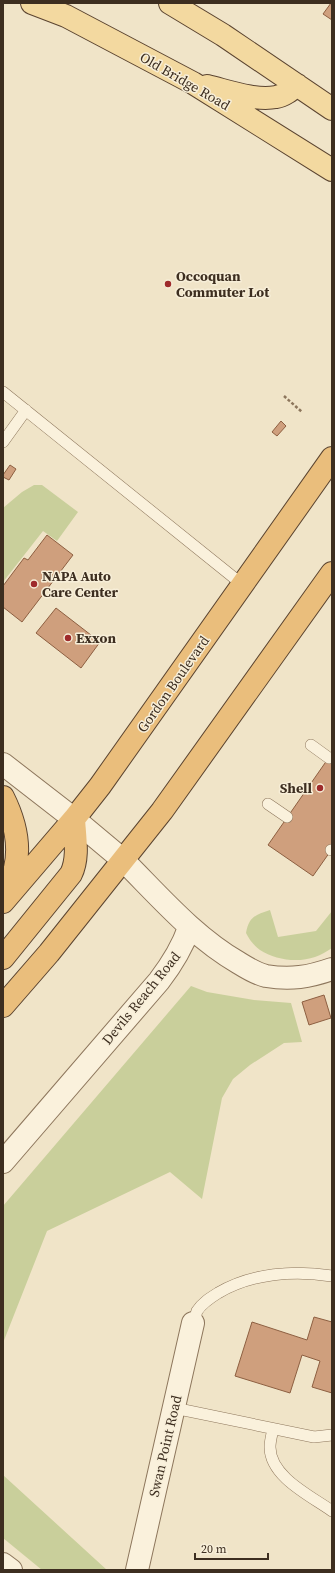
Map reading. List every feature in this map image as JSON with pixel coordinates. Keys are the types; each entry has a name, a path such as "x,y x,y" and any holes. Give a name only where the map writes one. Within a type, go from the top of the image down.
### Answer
{"highway":[{"name":"Gordon Boulevard","path":"3,901 74,819 100,786 332,458"},
{"path":"3,1006 49,952 162,811 332,573"},
{"path":"3,797 9,810 17,842 15,869 3,901"},
{"path":"3,958 71,874 75,865 76,857 74,819"}],"main road":[{"name":"Old Bridge Road","path":"32,3 66,16 193,83 332,170"},
{"path":"170,3 223,34 332,109"},
{"path":"193,83 261,99 277,97 288,93 297,85"}],"street":[{"path":"3,764 74,819 123,860 190,928 231,959 265,976 287,978 310,977 332,969"},
{"name":"Devils Reach Road","path":"3,1162 159,981 178,955 190,928"},
{"name":"Swan Point Road","path":"137,1570 193,1322"},
{"path":"3,1564 10,1570"}],"lane":[{"path":"3,392 243,585"},
{"path":"3,442 26,410"},
{"path":"311,745 329,758"},
{"path":"268,804 287,818"},
{"path":"193,1322 198,1310 207,1299 240,1282 260,1277 290,1274 332,1276"},
{"path":"174,1408 314,1437 332,1435"},
{"path":"274,1429 270,1447 275,1465 290,1482 332,1510"}],"path":[{"path":"284,396 302,412"}],"green space":[{"path":"34,485 42,485 78,512 57,541 43,531 3,582 3,508 22,492"},
{"path":"270,910 278,937 316,931 332,911 332,948 315,957 301,960 287,960 260,950 247,935 247,928 254,917 260,913"},
{"path":"191,986 207,992 254,1000 291,1003 302,1042 284,1043 250,1065 233,1079 222,1098 202,1199 170,1172 47,1231 3,1343 3,1206"},
{"path":"3,1475 107,1570 42,1570 3,1538"}],"building":[{"path":"332,3 332,20 323,14"},
{"path":"281,421 286,426 277,436 272,432"},
{"path":"10,465 16,469 9,480 3,477 3,475"},
{"path":"47,535 73,555 22,622 3,607 3,586 24,558 28,560"},
{"name":"Exxon","path":"56,608 100,642 81,668 36,633"},
{"name":"Shell","path":"332,753 332,849 313,876 268,845"},
{"path":"324,995 331,1018 309,1025 302,1002"},
{"path":"314,1317 332,1322 332,1393 312,1387 320,1361 302,1355 290,1393 235,1376 252,1322 307,1340"}],"place":[{"name":"Occoquan Commuter Lot","path":"168,284"},
{"name":"NAPA Auto Care Center","path":"34,584"},
{"name":"Exxon","path":"68,638"},
{"name":"Shell","path":"320,788"}]}
